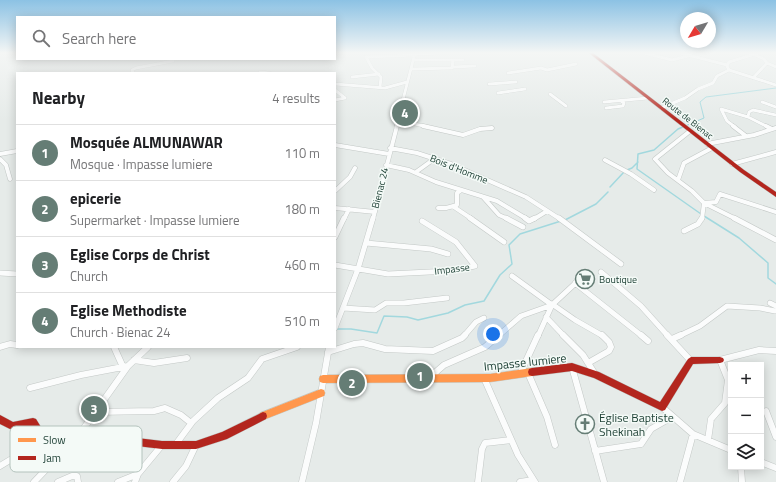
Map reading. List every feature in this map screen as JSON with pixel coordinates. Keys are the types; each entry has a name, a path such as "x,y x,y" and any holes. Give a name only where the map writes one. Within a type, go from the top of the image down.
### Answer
{"street":[{"path":"352,77 369,75"},
{"path":"380,75 380,87"},
{"name":"Bienac 24","path":"336,326 358,269 366,243 410,75"},
{"name":"Route de Bienac","path":"619,75 732,164 776,195"},
{"path":"661,108 685,98 698,89 713,83 718,75"},
{"path":"745,75 776,85"},
{"path":"336,84 385,88 407,82"},
{"path":"489,84 516,82"},
{"path":"498,93 525,89"},
{"path":"336,91 345,98 336,100"},
{"path":"550,94 566,106"},
{"path":"604,102 648,98"},
{"path":"606,108 623,106 624,103 621,101"},
{"path":"762,102 776,107"},
{"path":"746,136 727,122 721,110 725,109 748,117 774,129"},
{"path":"748,117 749,112 753,110 776,115"},
{"path":"397,120 463,135 474,130 492,128"},
{"path":"678,180 684,163 709,146 774,129"},
{"path":"689,130 665,152 655,157 668,173 704,203 776,240"},
{"path":"336,145 388,154"},
{"name":"Bois d'Homme","path":"390,148 416,153 451,164 526,198 547,211"},
{"path":"0,154 16,151"},
{"path":"732,164 776,152"},
{"path":"0,159 4,162 10,179"},
{"path":"416,172 434,159"},
{"path":"605,160 631,174 654,190"},
{"path":"386,165 416,172 429,180 460,191 483,196 505,205 528,221 533,220 547,211 621,264"},
{"path":"336,190 350,177 355,168"},
{"path":"454,207 458,203 457,193 460,191"},
{"path":"704,203 716,202 720,194 776,212"},
{"path":"483,196 499,215 523,227"},
{"path":"684,231 701,223 705,214 704,203"},
{"path":"438,208 454,207 504,242"},
{"path":"336,208 375,212"},
{"path":"336,235 349,209"},
{"name":"Impasse","path":"358,269 388,274 450,271 475,266 456,242 422,222"},
{"path":"366,243 431,249 448,254"},
{"path":"336,265 358,269"},
{"path":"601,272 641,306 691,361"},
{"path":"0,274 16,274"},
{"path":"512,276 575,320 602,335 610,342 611,347 609,351 588,363"},
{"path":"429,378 444,365 485,347 521,316 552,304 580,279"},
{"path":"575,283 648,341"},
{"path":"343,308 374,310 386,303 404,303 447,298"},
{"path":"770,303 775,309"},
{"path":"520,374 552,304"},
{"path":"672,339 700,326 727,306 775,309"},
{"path":"546,317 583,355 596,375"},
{"path":"302,482 316,423 328,350 363,343 385,349 433,352 462,338 476,322 484,318"},
{"path":"0,347 10,344 16,345"},
{"path":"115,348 126,366"},
{"path":"85,426 126,366 147,348"},
{"path":"176,444 192,423 218,398 248,378 262,359 294,348"},
{"path":"691,361 720,360 759,350 776,351"},
{"path":"134,360 139,362 150,362 186,358"},
{"path":"708,440 711,419 725,404 728,380 720,360"},
{"path":"691,361 662,407 693,434 728,449"},
{"path":"30,388 81,375 126,366"},
{"path":"572,367 604,482"},
{"name":"Impasse lumiere","path":"323,379 484,378 572,367 596,375 662,407"},
{"path":"528,373 548,417 555,445"},
{"path":"484,378 518,455 534,481 520,482"},
{"path":"142,442 162,445 196,445 224,436 274,410 321,393"},
{"path":"95,412 154,411 165,408 181,415 192,423"},
{"path":"766,412 776,438"},
{"path":"595,451 641,444 651,429 672,417"},
{"path":"0,419 12,426 33,422 36,426"},
{"path":"680,482 693,434"},
{"path":"478,482 482,449 485,443 511,440"},
{"path":"142,469 162,445"},
{"path":"173,482 186,466 196,445"},
{"path":"0,466 10,459"},
{"path":"764,463 776,468"},
{"path":"741,470 742,482"},
{"path":"118,482 138,474"},
{"path":"135,482 138,474"},
{"path":"58,482 72,476 77,476 78,482"},
{"path":"34,482 41,479"}],"waterway":[{"path":"683,127 704,118 700,102 706,97 776,88"},
{"path":"637,163 638,154 654,150 678,129 685,126"},
{"path":"627,170 632,168 637,163"},
{"path":"637,163 637,169 701,214"},
{"path":"610,187 624,172"},
{"path":"565,220 596,204 608,192"},
{"path":"704,216 739,238 768,263 768,278 776,284"},
{"path":"337,329 351,329 377,333 384,316 407,317 418,320 448,313 465,305 484,301 500,275 512,264 509,245 520,234 561,221"}],"traffic: slow":[{"path":"323,379 490,378 532,372"},
{"path":"263,416 321,393"}],"traffic: jam":[{"path":"620,75 742,171 776,195"},
{"path":"532,372 572,367 596,375 662,407 691,361 720,360"},
{"path":"142,443 162,445 196,445 224,436 263,416"},
{"path":"0,419 12,426"},
{"path":"12,426 33,422 36,426"}],"place":[{"name":"Eglise Methodiste","path":"405,113"},
{"name":"Boutique","path":"585,279"},
{"name":"Mosquée ALMUNAWAR","path":"420,376"},
{"name":"epicerie","path":"352,383"},
{"name":"Eglise Corps de Christ","path":"94,409"},
{"name":"Église Baptiste Shekinah","path":"585,424"}]}
